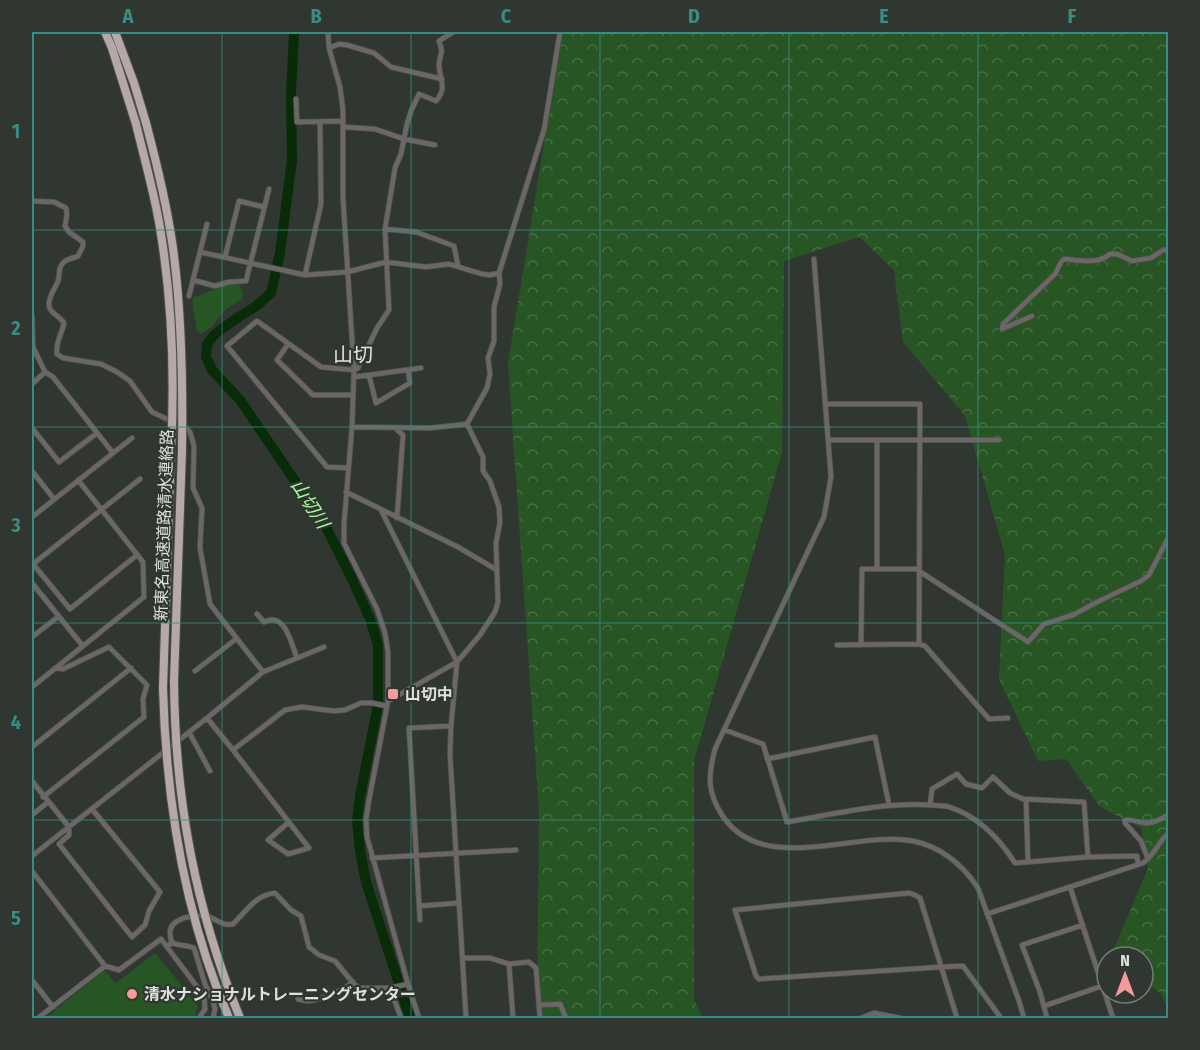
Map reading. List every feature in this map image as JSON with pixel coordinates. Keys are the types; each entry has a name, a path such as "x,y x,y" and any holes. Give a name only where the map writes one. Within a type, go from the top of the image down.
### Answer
{"highway":[{"name":"新東名高速道路清水連絡路","path":"105,32 136,124 158,221 166,271 172,361 164,688 168,767 181,860 193,911 208,964 229,1018"},
{"name":"新東名高速道路清水連絡路","path":"116,32 146,123 162,189 176,270 182,361 182,450 174,681 178,774 191,858 202,908 218,962 240,1018"}],"street":[{"path":"328,32 329,48 340,87 343,124 343,198 354,370 344,524 345,543 378,609 385,633 389,670 386,704 366,819 367,837 406,984 419,1018"},
{"path":"348,468 327,467 227,346 257,321 321,367 354,370 358,368 389,310 385,229 395,168 401,154 411,111 419,94 436,101 439,97 442,90 439,61 442,50 439,41 453,32"},
{"path":"467,424 487,388 490,374 488,358 494,341 494,307 500,284 499,273 544,130 560,32"},
{"path":"329,48 339,44 347,45 374,53 391,67 442,79"},
{"path":"296,99 297,122 343,124 375,129 404,139 435,145"},
{"path":"305,275 321,204 320,122"},
{"path":"193,280 216,286 229,282 246,281 269,189"},
{"path":"32,201 54,202 66,208 68,214 65,226 69,232 83,242 78,256 63,262 51,295 49,305 51,311 64,323 56,347 57,354 63,358 101,364 117,372 130,381 152,412 165,420 185,426 189,432 194,446 193,488 202,508 200,548 210,604 263,672"},
{"path":"225,257 239,201 264,207"},
{"path":"189,296 207,224"},
{"path":"385,229 416,232 454,246 458,266"},
{"path":"1032,316 1002,329 1003,324 1055,274 1064,259 1093,262 1104,259 1110,254 1117,254 1132,261 1151,258 1163,250 1168,250"},
{"path":"200,252 305,275 347,272 386,262 426,267 449,264 482,274 499,273"},
{"path":"813,259 831,477 824,517 715,750 710,771 711,788 716,804 734,830 761,844 789,848 903,840 928,845 950,856 978,888 1024,1018"},
{"path":"32,316 32,348 45,372 53,377 113,453"},
{"path":"288,344 277,360 313,395 353,395"},
{"path":"354,377 421,368"},
{"path":"369,375 376,403 410,383 408,370"},
{"path":"32,384 45,372"},
{"path":"825,404 920,404 919,644"},
{"path":"352,427 430,428 467,424"},
{"path":"232,750 285,710 302,706 334,711 345,710 361,703 386,704 457,662 480,635 495,612 498,602 496,543 500,522 499,507 490,481 483,471 483,457 467,424"},
{"path":"32,428 59,462 97,433"},
{"path":"395,428 403,435 397,518"},
{"path":"32,517 132,438"},
{"path":"828,440 999,440"},
{"path":"877,440 877,569"},
{"path":"32,471 54,499"},
{"path":"32,483 38,479"},
{"path":"137,555 70,609 33,564 140,479"},
{"path":"32,687 144,597 143,562 78,480"},
{"path":"346,492 450,543 496,570"},
{"path":"381,510 457,662 450,754 466,1018"},
{"path":"861,645 862,569 919,570 1028,642 1044,624 1073,615 1141,581 1149,575 1168,538"},
{"path":"32,583 82,645"},
{"path":"257,614 264,622 270,619 277,620 283,625 297,658"},
{"path":"32,638 59,616"},
{"path":"195,671 236,639"},
{"path":"837,645 919,644 925,646 989,719 1008,718"},
{"path":"44,797 144,717 143,699 147,685 109,646 63,669 55,668"},
{"path":"32,856 263,672 324,647"},
{"path":"32,747 131,668"},
{"path":"207,718 289,822 309,848 288,854 268,840 289,822"},
{"path":"420,920 409,728 451,726"},
{"path":"725,729 763,744 788,822 889,805 947,807 981,824 994,835 1015,863 1088,857 1137,856 1138,864"},
{"path":"189,732 210,771"},
{"path":"767,759 875,737 889,805"},
{"path":"930,805 932,789 957,774 966,784 982,788 993,777 1010,793 1026,800 1084,802 1088,857"},
{"path":"32,781 69,827 69,835 58,844 132,937 145,925 149,911 160,892 92,809"},
{"path":"1026,800 1028,862"},
{"path":"32,815 48,802"},
{"path":"1148,859 1141,841 1125,824 1125,820 1146,823 1168,815"},
{"path":"987,914 1138,864 1148,859 1168,834"},
{"path":"372,858 516,850"},
{"path":"32,871 105,966 119,970 161,939 204,996 205,1009 199,1018"},
{"path":"1070,887 1095,964"},
{"path":"172,943 170,933 177,921 202,915 213,918 223,925 233,924 252,903 274,893 300,916 309,947 318,955 335,961 360,988 391,988 406,984"},
{"path":"957,1018 941,967 920,898 915,895 909,893 735,910 756,976 759,979 941,967 963,966 1001,1018"},
{"path":"419,906 459,903"},
{"path":"1047,1018 1022,945 1083,925"},
{"path":"166,946 172,943 194,948 213,1001 215,1009 213,1018"},
{"path":"463,958 490,958 509,963 529,962 536,968 540,1018"},
{"path":"509,963 513,1018"},
{"path":"38,1018 105,966"},
{"path":"32,980 53,1007"},
{"path":"298,999 307,1002 315,1000 345,990 353,982"},
{"path":"391,988 401,1018"},
{"path":"1044,1006 1095,988"},
{"path":"539,1005 560,1004 566,1018"},
{"path":"861,1018 874,1012 900,1018"}],"green space":[{"path":"561,32 1168,32 1168,1011 1162,995 1155,989 1155,945 1116,945 1148,868 1141,828 1100,807 1066,759 1038,761 999,679 1005,555 965,416 903,342 894,270 859,237 784,261 782,452 694,761 694,1000 703,1018 537,1018 539,811 508,363"},
{"path":"238,284 243,292 242,299 226,309 211,327 201,334 197,331 193,298 226,285"},
{"name":"清水ナショナルトレーニングセンター","path":"155,953 198,1006 194,1018 46,1018 104,970 116,983"}],"waterway":[{"name":"山切川","path":"294,32 291,93 292,160 280,253 271,293 255,307 215,334 207,344 206,357 212,370 240,400 325,525 370,619 378,645 378,705 360,796 357,821 360,851 366,882 410,1018"}],"place":[{"name":"山切中","path":"393,694"},
{"name":"清水ナショナルトレーニングセンター","path":"132,994"}],"district":[{"name":"山切","path":"353,355"}]}
